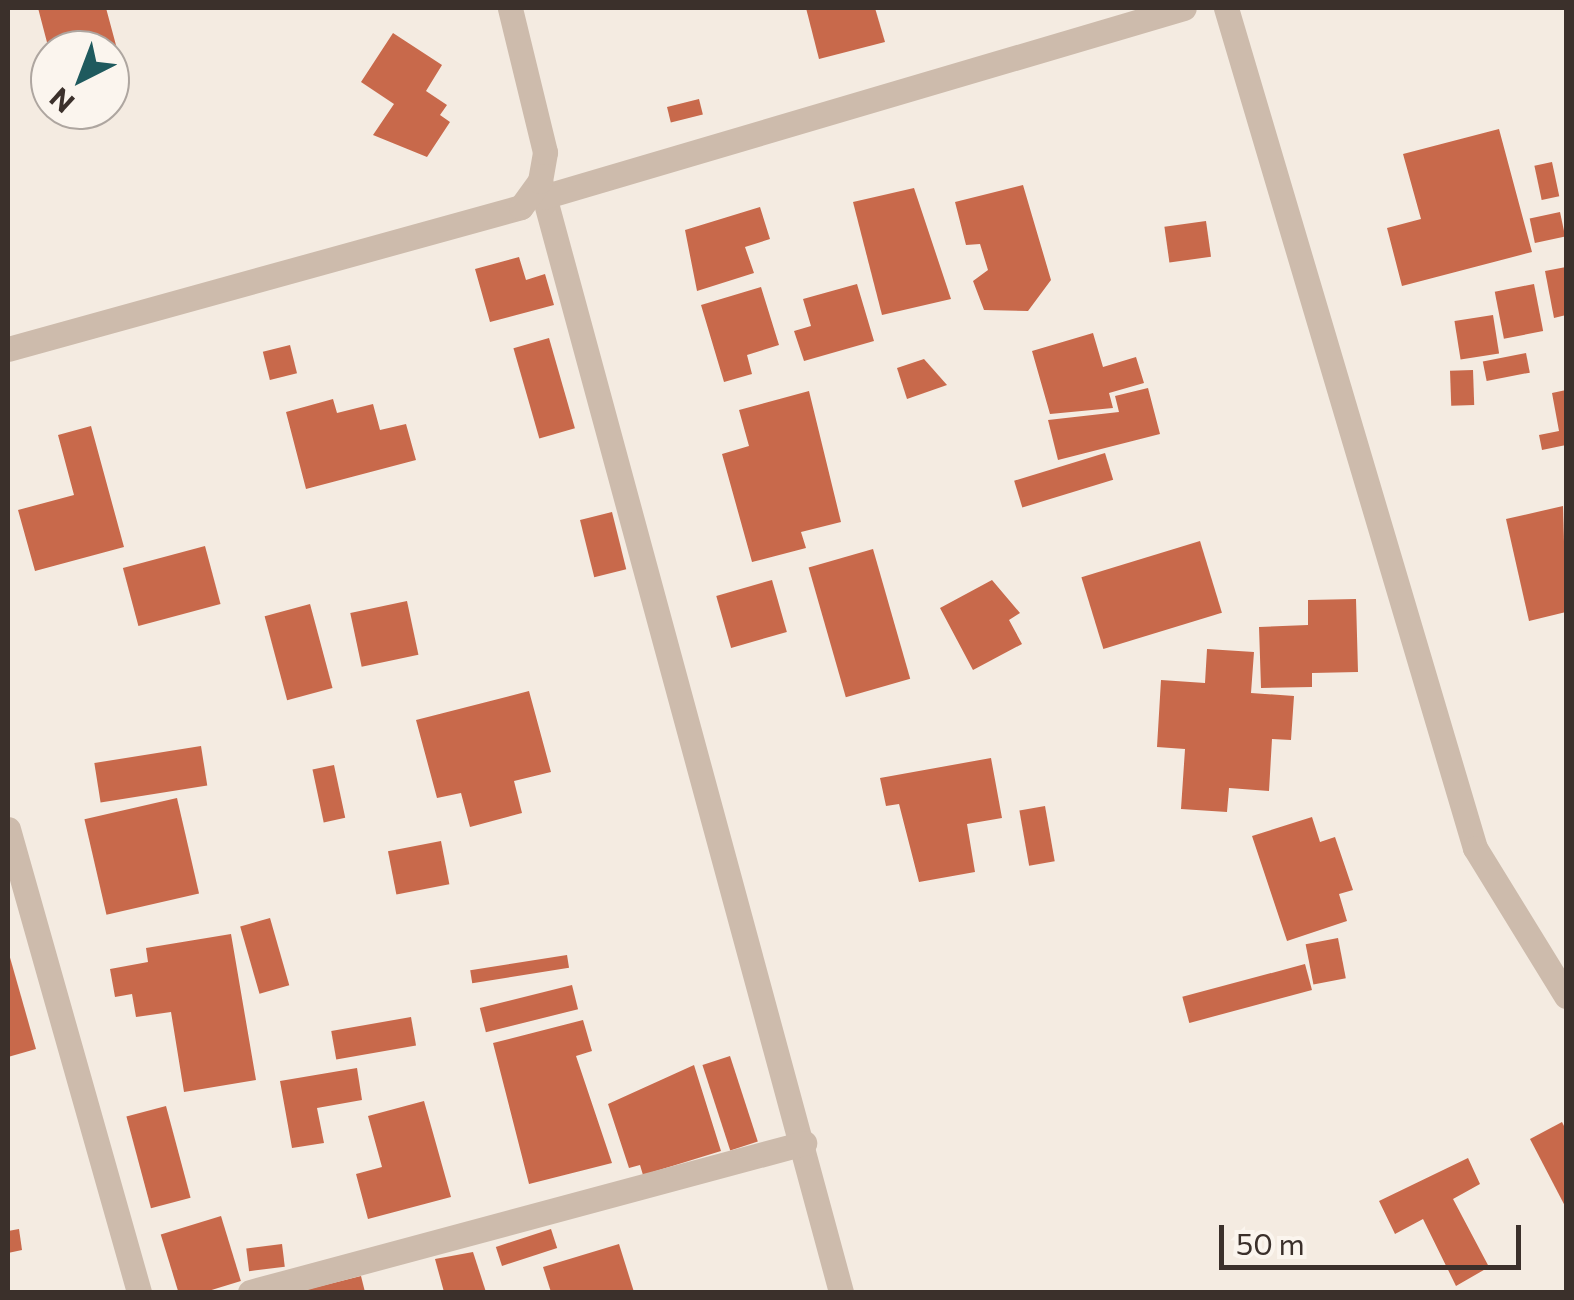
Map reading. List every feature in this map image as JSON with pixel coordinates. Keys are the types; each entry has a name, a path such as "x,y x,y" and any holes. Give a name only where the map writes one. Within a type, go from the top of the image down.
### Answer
{"street":[{"path":"510,8 545,152 542,189 804,1143 841,1292"},
{"path":"8,348 501,215 521,207 542,189 1184,8"},
{"path":"1226,8 1475,848 1566,996"},
{"path":"8,829 139,1292"},
{"path":"250,1292 804,1143"}],"building":[{"path":"38,8 106,8 112,30 44,30"},
{"path":"806,8 875,8 885,42 819,59"},
{"path":"393,33 442,65 426,91 447,105 440,115 450,122 427,157 373,135 394,104 361,82"},
{"path":"699,99 703,115 671,123 667,107"},
{"path":"1499,129 1532,252 1402,286 1387,228 1421,219 1403,154"},
{"path":"1552,162 1559,196 1542,200 1534,166"},
{"path":"1023,185 1051,280 1028,311 984,310 973,281 988,270 980,244 966,245 955,202"},
{"path":"914,188 951,299 882,315 853,202"},
{"path":"760,207 770,239 745,247 754,273 697,291 685,230"},
{"path":"1560,212 1565,236 1535,243 1530,218"},
{"path":"1206,221 1211,257 1169,262 1164,227"},
{"path":"519,257 526,280 545,274 554,305 490,322 475,269"},
{"path":"1566,267 1566,315 1554,318 1545,271"},
{"path":"857,284 874,341 804,361 794,331 811,326 803,299"},
{"path":"1534,284 1543,331 1504,339 1495,292"},
{"path":"761,287 779,345 747,355 752,374 724,382 701,305"},
{"path":"1493,315 1499,354 1461,360 1454,321"},
{"path":"1093,333 1103,367 1136,357 1144,383 1109,393 1113,408 1050,414 1032,351"},
{"path":"549,338 575,428 539,439 513,348"},
{"path":"290,345 297,373 270,380 263,352"},
{"path":"1526,353 1530,373 1487,381 1483,361"},
{"path":"924,359 947,385 907,399 897,368"},
{"path":"1473,370 1474,405 1451,406 1450,371"},
{"path":"1148,388 1160,434 1058,460 1048,420 1119,412 1115,396"},
{"path":"1566,390 1566,445 1542,450 1539,435 1559,431 1552,393"},
{"path":"809,391 841,522 801,532 806,548 752,562 722,454 749,446 739,410"},
{"path":"333,399 337,413 373,404 380,430 406,424 416,460 306,489 286,412"},
{"path":"91,426 124,547 35,571 18,510 74,495 58,435"},
{"path":"1105,453 1113,480 1022,508 1014,481"},
{"path":"1563,506 1566,612 1529,621 1506,519"},
{"path":"612,512 626,569 594,577 580,520"},
{"path":"1200,541 1222,613 1103,649 1081,577"},
{"path":"205,546 221,604 138,626 123,568"},
{"path":"873,549 910,679 846,697 809,567"},
{"path":"772,580 787,632 731,648 716,596"},
{"path":"992,580 1020,613 1009,620 1022,644 973,670 940,608"},
{"path":"1356,599 1358,672 1312,673 1312,687 1261,688 1259,627 1308,625 1308,600"},
{"path":"407,601 418,655 362,667 350,613"},
{"path":"310,604 333,688 287,700 265,616"},
{"path":"1207,649 1254,652 1251,693 1294,696 1291,740 1272,739 1269,791 1229,788 1227,812 1181,809 1185,749 1157,747 1161,680 1205,683"},
{"path":"529,691 551,772 514,781 522,813 470,827 461,793 437,798 416,720"},
{"path":"201,746 207,786 101,802 94,763"},
{"path":"991,758 1002,818 967,824 975,872 919,882 899,804 886,806 880,778"},
{"path":"334,765 345,818 324,822 312,770"},
{"path":"177,798 199,893 106,915 84,819"},
{"path":"1045,806 1055,861 1029,866 1019,811"},
{"path":"1312,817 1320,842 1335,837 1353,890 1339,894 1347,921 1287,941 1252,836"},
{"path":"441,841 449,884 396,894 388,851"},
{"path":"270,918 289,985 259,994 240,927"},
{"path":"231,934 256,1080 184,1092 171,1012 136,1017 132,994 115,997 110,969 148,962 146,948"},
{"path":"1338,938 1346,978 1313,985 1306,944"},
{"path":"8,954 36,1049 8,1057"},
{"path":"567,955 569,968 472,983 470,970"},
{"path":"1305,964 1312,990 1189,1023 1182,997"},
{"path":"572,985 578,1009 486,1032 480,1008"},
{"path":"411,1017 416,1046 336,1060 331,1031"},
{"path":"583,1020 592,1051 576,1056 612,1163 529,1184 493,1043"},
{"path":"730,1056 758,1142 730,1151 702,1065"},
{"path":"694,1065 721,1151 643,1175 640,1165 629,1168 608,1104"},
{"path":"357,1068 362,1100 317,1108 324,1143 292,1148 280,1081"},
{"path":"424,1101 451,1197 368,1219 356,1174 382,1167 368,1116"},
{"path":"166,1106 191,1198 151,1208 126,1117"},
{"path":"1562,1122 1566,1130 1566,1208 1530,1139"},
{"path":"1468,1158 1480,1184 1453,1199 1489,1267 1456,1286 1423,1219 1395,1234 1379,1201"},
{"path":"221,1216 241,1281 205,1292 178,1292 161,1234"},
{"path":"19,1229 22,1250 8,1253 8,1231"},
{"path":"551,1229 557,1248 502,1266 496,1247"},
{"path":"282,1244 285,1267 249,1271 246,1248"},
{"path":"619,1244 634,1292 551,1292 543,1267"},
{"path":"473,1252 486,1292 444,1292 435,1259"},
{"path":"361,1276 365,1292 301,1292 301,1291"}]}
